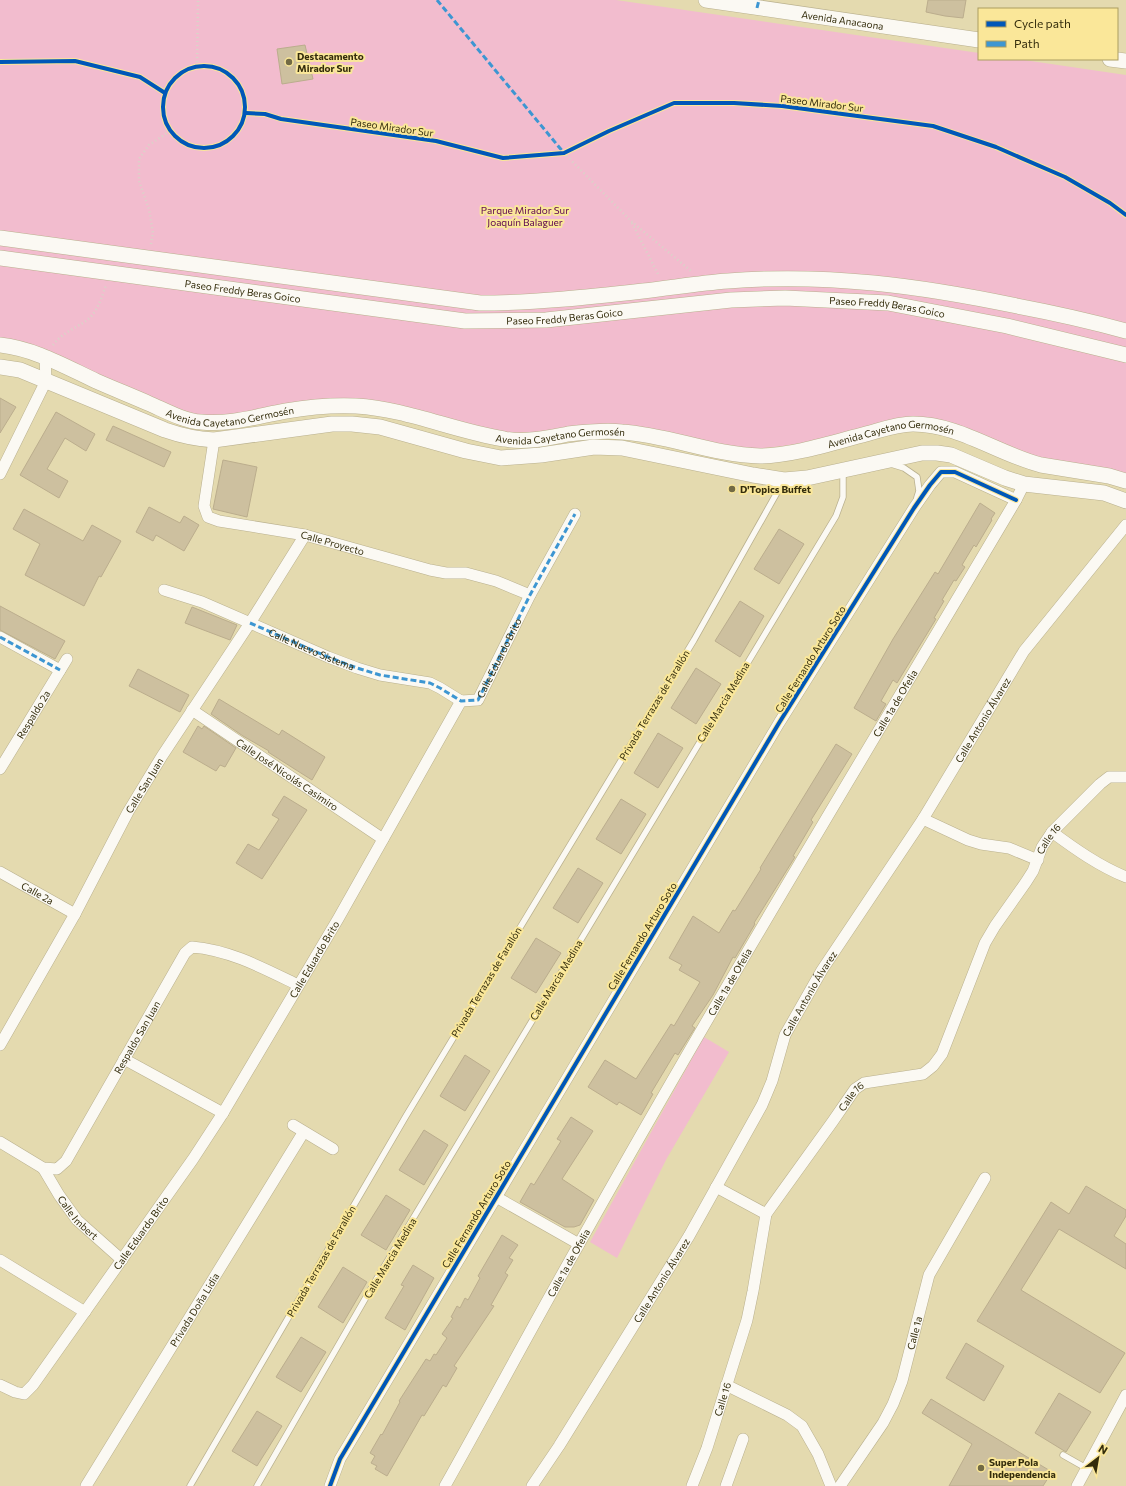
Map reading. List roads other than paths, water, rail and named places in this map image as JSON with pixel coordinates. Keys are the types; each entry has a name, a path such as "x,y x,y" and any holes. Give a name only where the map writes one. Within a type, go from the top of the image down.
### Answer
{"street":[{"name":"Avenida Anacaona","path":"706,0 758,4 978,40"},
{"name":"Paseo Freddy Beras Goico","path":"0,238 480,303 512,303 567,299 728,281 795,278 865,281 905,285 981,298 1053,313 1126,331"},
{"name":"Paseo Freddy Beras Goico","path":"0,258 465,321 546,320 731,300 785,298 888,302 1007,326 1126,355"},
{"name":"Avenida Cayetano Germosén","path":"0,346 15,347 45,356 97,381 171,413 197,422 225,423 289,411 325,407 356,406 391,410 480,435 508,440 544,439 592,432 621,432 644,435 734,454 763,456 818,447 893,426 911,424 944,428 962,434 1009,455 1041,466 1109,476 1126,481"},
{"path":"0,474 46,381 45,356"},
{"name":"Avenida Cayetano Germosén","path":"0,367 20,370 185,437 214,440 332,424 352,424 380,427 466,451 501,458 541,455 594,446 622,448 752,475 784,480 807,478 922,453 937,453 951,455 1005,478 1024,484 1104,493 1126,501"},
{"name":"Calle Proyecto","path":"214,440 204,506 208,516 219,521 304,535 430,570 446,573 466,573 496,581 530,595"},
{"name":"Calle Fernando Arturo Soto","path":"330,1486 340,1459 779,723 930,485 941,472 955,472 1016,500"},
{"name":"Calle 1a de Ofelia","path":"445,1486 579,1244 863,755 1016,500 1024,484"},
{"name":"Calle Eduardo Brito","path":"0,1385 15,1392 24,1394 33,1385 193,1159 223,1113 338,919 460,701 478,700 530,595 575,514"},
{"name":"Calle Antonio Álvarez","path":"532,1486 559,1446 689,1236 762,1104 772,1080 785,1035 822,970 923,819 1024,651 1126,525"},
{"name":"Calle San Juan","path":"0,1045 75,914 128,812 192,710 250,623 304,535"},
{"name":"Calle Nuevo Sistema","path":"164,590 202,602 328,657 357,668 380,675 430,683 460,701"},
{"path":"0,637 60,670"},
{"name":"Respaldo 2a","path":"0,769 67,659"},
{"name":"Calle José Nicolás Casimiro","path":"192,710 383,839"},
{"name":"Calle 16","path":"692,1486 707,1448 747,1320 766,1214 833,1122 855,1089 864,1083 923,1074 934,1066 942,1054 985,943 1026,882 1038,860 1042,847 1052,832 1100,784 1109,778 1126,777"},
{"path":"923,819 968,840 981,844 1009,848 1038,860"},
{"path":"1052,832 1080,852 1113,872 1126,877"},
{"name":"Calle 2a","path":"0,872 75,914"},
{"name":"Respaldo San Juan","path":"43,1168 57,1169 66,1161 185,953 192,947 207,948 254,964 298,985"},
{"path":"124,1059 223,1113"},
{"path":"293,1125 333,1149"},
{"name":"Privada Doña Lidia","path":"86,1486 304,1132"},
{"path":"0,1142 43,1168"},
{"name":"Calle Imbert","path":"43,1168 59,1195 77,1220 122,1260"},
{"name":"Calle 1a","path":"840,1486 883,1423 893,1404 902,1381 928,1275 985,1178"},
{"path":"716,1187 766,1214"},
{"path":"496,1197 579,1244"},
{"path":"0,1260 85,1312"},
{"path":"726,1385 787,1415 802,1426 818,1454 831,1486"},
{"path":"1078,1486 1086,1468 1126,1395"},
{"path":"726,1486 743,1439"}],"lane":[{"path":"882,461 904,468 916,477 919,491 914,508"},
{"name":"Calle Marcia Medina","path":"257,1486 376,1280 836,516 843,497 842,470"},
{"name":"Privada Terrazas de Farallón","path":"190,1486 406,1116 694,640 784,480"},
{"path":"1063,1455 1086,1468"}],"place":[{"name":"Destacamento Mirador Sur","path":"289,62"},
{"name":"D'Topics Buffet","path":"732,489"},
{"name":"Super Pola Independencia","path":"981,1468"}],"park label":[{"name":"Parque Mirador Sur Joaquín Balaguer","path":"525,216"}]}
